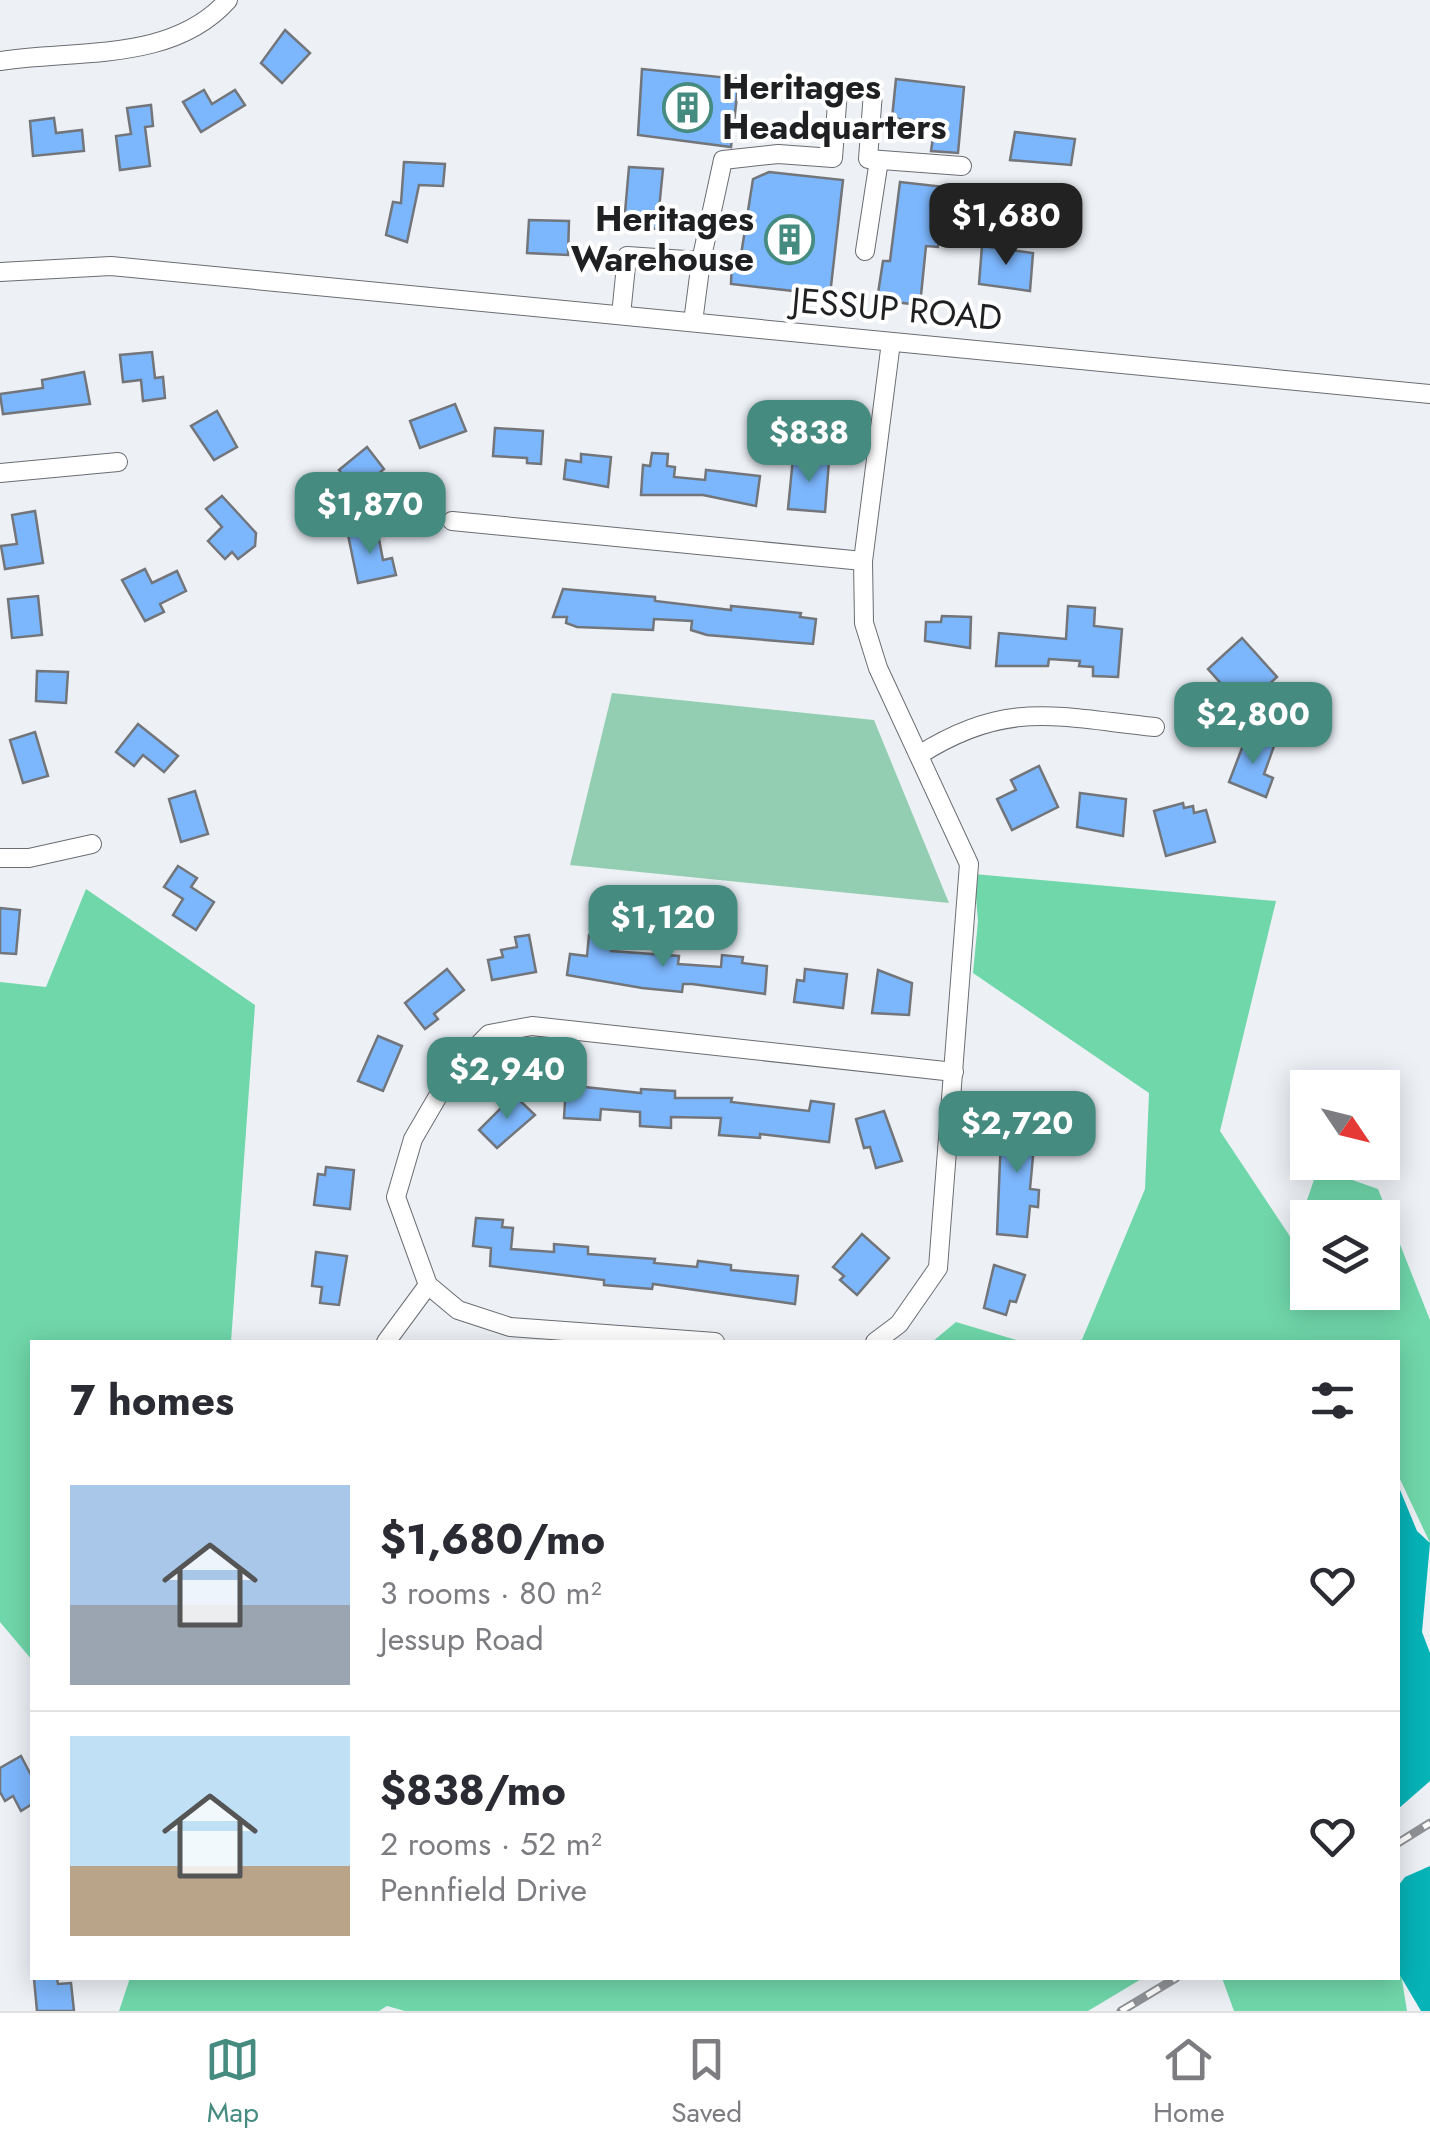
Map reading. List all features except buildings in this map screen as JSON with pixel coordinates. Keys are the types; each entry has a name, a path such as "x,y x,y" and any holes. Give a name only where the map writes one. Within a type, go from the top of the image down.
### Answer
{"street":[{"path":"0,61 106,53 160,40 197,28 228,0"},
{"path":"832,158 838,90 873,92 874,160 865,252"},
{"path":"693,322 722,160 778,154 962,166"},
{"path":"621,316 627,256 701,261"},
{"name":"JESSUP ROAD","path":"0,272 111,266 1430,394"},
{"path":"878,1340 899,1324 938,1268 969,864 878,668 864,622 863,561 892,342"},
{"path":"0,473 118,462"},
{"path":"452,521 863,561"},
{"path":"919,756 972,725 1034,714 1155,727"},
{"path":"0,858 28,858 92,844"},
{"path":"689,1340 510,1326 458,1310 428,1285 396,1197 413,1139 452,1072 489,1034 532,1026 954,1072"},
{"path":"387,1340 428,1285"}],"green space":[{"path":"612,693 874,720 949,903 570,865"},
{"path":"974,874 1276,901 1220,1131 1290,1236 1290,1310 1400,1310 1400,1244 1430,1320 1430,1543 1400,1479 1400,1340 1082,1340 1145,1189 1149,1093 973,973 978,921"},
{"path":"86,889 255,1005 231,1340 30,1340 30,1658 0,1622 0,982 46,987"},
{"path":"1314,1180 1352,1180 1378,1189 1382,1200 1307,1200"},
{"path":"956,1322 1016,1340 934,1340"},
{"path":"1400,1967 1407,2011 1234,2011 1223,1980 1400,1980"},
{"path":"129,1980 1140,1980 1088,2011 405,2011 387,2006 379,2011 119,2011"}],"water":[{"path":"1400,1490 1417,1531 1430,1543 1422,1632 1430,1653 1430,1781 1400,1807"},
{"path":"1430,1866 1430,2011 1421,2011 1400,1975 1400,1883 1405,1877"}],"railway":[{"path":"1400,1842 1430,1823"},
{"path":"1121,2011 1173,1980"}],"place":[{"name":"Heritages Headquarters","path":"687,107"},
{"name":"Heritages Warehouse","path":"789,239"}]}
